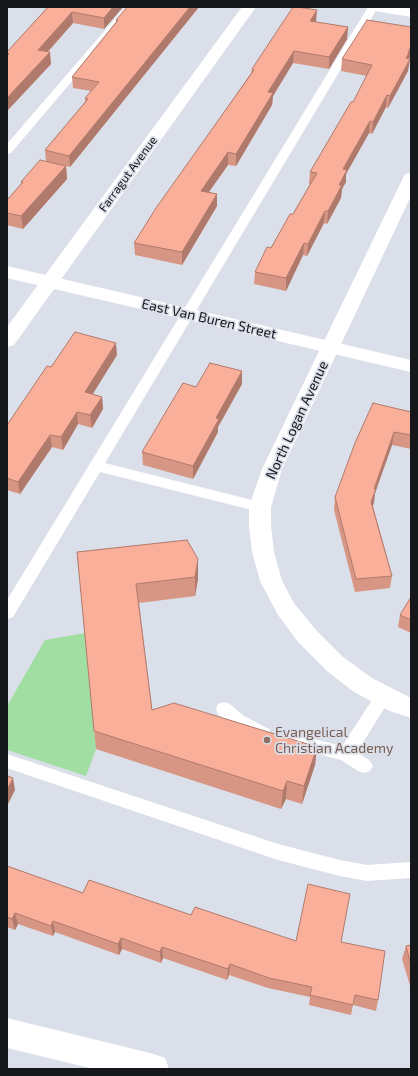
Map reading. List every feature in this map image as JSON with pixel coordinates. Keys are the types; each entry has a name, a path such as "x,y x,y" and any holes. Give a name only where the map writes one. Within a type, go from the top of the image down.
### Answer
{"street":[{"name":"Farragut Avenue","path":"7,341 249,7"},
{"path":"374,7 411,13"},
{"name":"North Logan Avenue","path":"411,178 272,469 260,507 263,552 271,581 286,609 307,636 335,664 363,685 411,708"},
{"name":"East Van Buren Street","path":"7,272 411,366"},
{"path":"7,1033 154,1069"}],"lane":[{"path":"7,151 130,7"},
{"path":"7,613 374,7"},
{"path":"97,466 260,507"},
{"path":"346,754 384,696"},
{"path":"224,709 238,721 262,733 346,754 364,766"},
{"path":"7,760 278,852 340,868 367,873 411,870"}],"green space":[{"path":"85,633 96,749 86,776 7,750 7,706 45,640"}],"building":[{"path":"48,7 113,7 104,18 72,12 38,50 50,52 7,98 7,56 9,54 7,52"},
{"path":"127,7 190,7 69,156 45,150 88,99 85,98 99,82 72,77"},
{"path":"293,7 317,10 310,21 348,27 329,57 294,51 268,92 273,93 236,154 228,152 201,191 217,194 182,252 134,243 156,208 254,70 252,69"},
{"path":"367,20 411,27 411,46 406,58 410,59 390,96 387,95 373,122 370,121 343,169 347,170 339,185 342,185 328,211 325,211 308,244 304,243 286,278 255,272 267,247 271,248 290,214 293,214 317,173 310,172 351,102 353,102 372,65 342,59"},
{"path":"40,160 66,166 21,216 7,213 7,200"},
{"path":"75,332 116,343 85,392 102,397 90,415 77,412 61,437 50,435 18,482 7,478 7,425 47,366 51,367"},
{"path":"210,363 242,371 216,418 219,419 193,466 142,452 183,383 196,387"},
{"path":"373,403 411,412 411,435 394,432 374,489 376,489 371,502 392,576 356,579 335,497 355,443"},
{"path":"187,540 198,559 195,577 136,584 152,710 174,703 317,747 304,786 287,781 283,791 94,731 77,552"},
{"path":"411,597 411,620 400,615"},
{"path":"7,776 13,778 7,790"},
{"path":"7,866 83,893 89,880 191,915 195,907 296,941 308,884 350,894 341,942 385,951 378,1000 355,995 353,1005 310,995 312,987 269,978 230,964 228,969 162,947 160,952 121,938 118,944 53,921 51,926 15,913 12,919 7,917"},
{"path":"411,945 411,965 406,946"}],"place":[{"name":"Evangelical Christian Academy","path":"267,740"}]}
